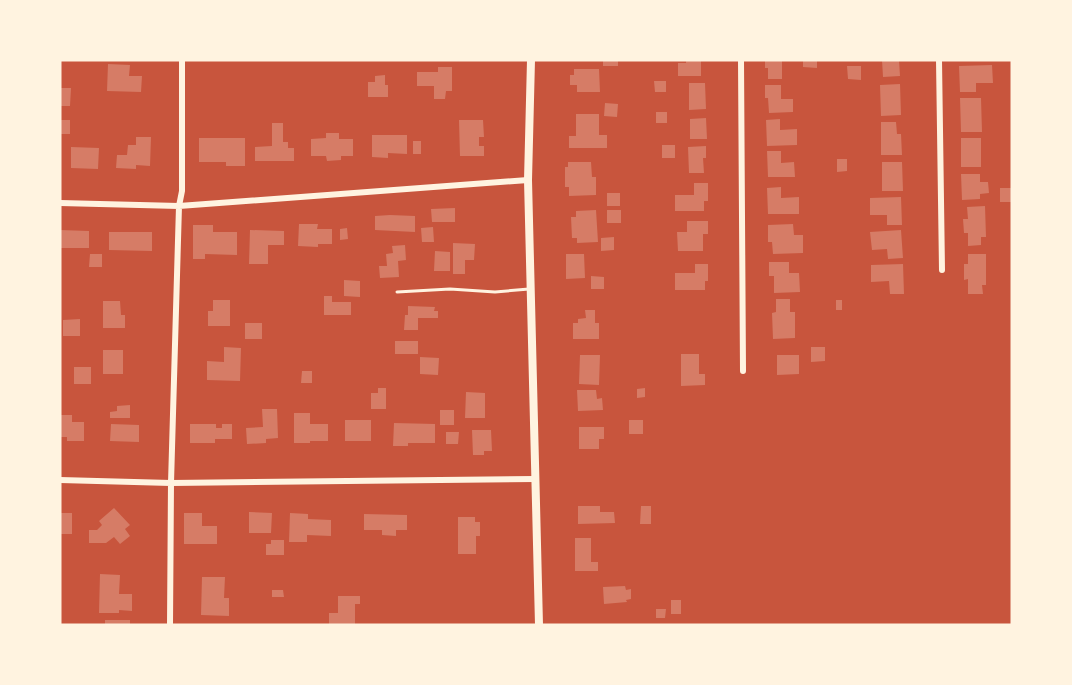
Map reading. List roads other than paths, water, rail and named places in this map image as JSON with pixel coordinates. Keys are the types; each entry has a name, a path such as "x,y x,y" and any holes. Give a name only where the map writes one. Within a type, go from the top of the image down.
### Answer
{"street":[{"path":"170,625 171,483 179,206 182,191 182,60"},
{"path":"531,60 528,180 539,625"},
{"path":"741,60 742,370"},
{"path":"939,60 942,270"},
{"path":"60,203 179,206 528,180"},
{"path":"60,480 171,483 535,479"}],"lane":[{"path":"397,292 450,289 495,292 530,289"}]}
